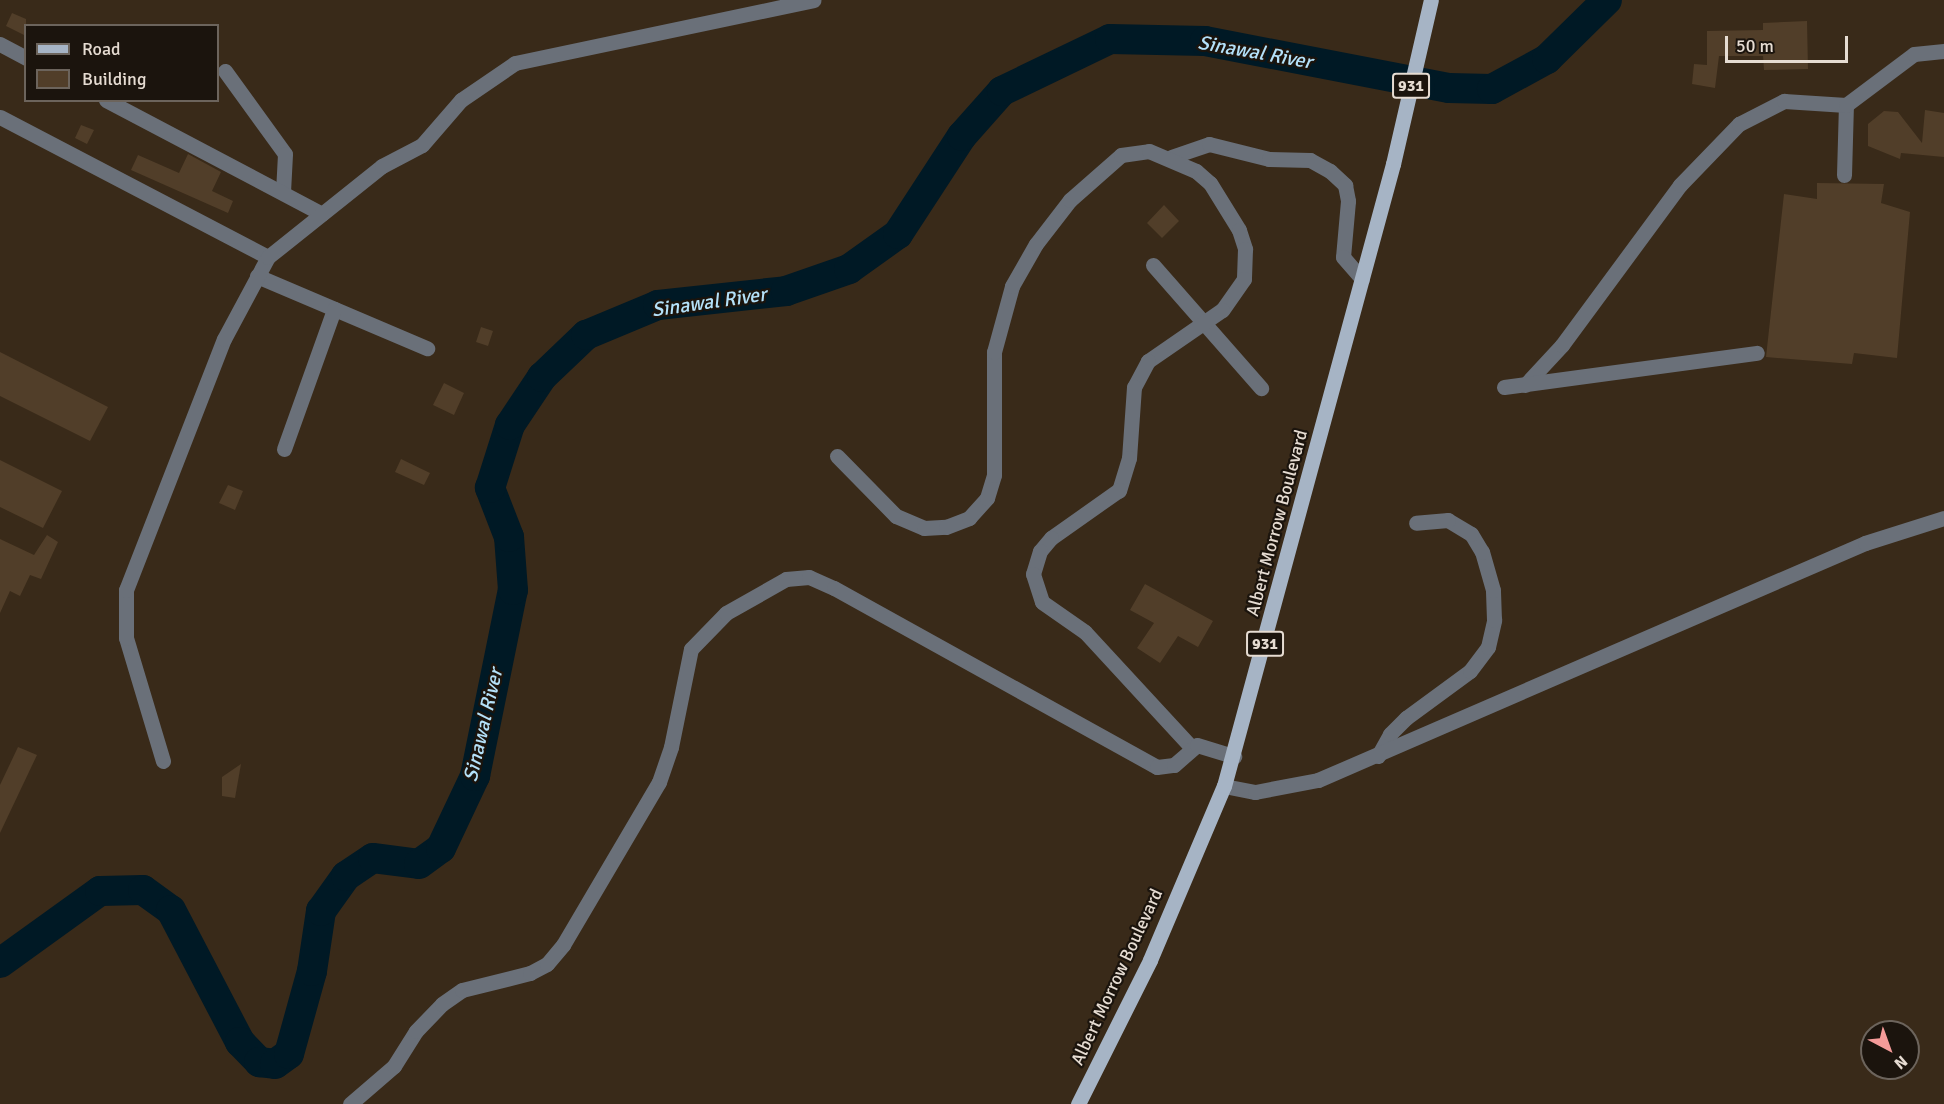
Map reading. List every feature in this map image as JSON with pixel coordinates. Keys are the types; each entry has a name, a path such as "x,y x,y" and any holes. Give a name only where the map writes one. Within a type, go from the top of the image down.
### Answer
{"main road":[{"name":"Albert Morrow Boulevard","path":"1078,1104 1150,960 1224,786 1234,756 1393,164 1430,4"}],"street":[{"path":"163,761 126,638 126,590 224,339 268,257 382,166 423,145 461,99 514,63 813,0"},
{"path":"0,44 24,57"},
{"path":"1525,386 1562,345 1714,145 1763,108 1784,101 1846,105 1914,54 1944,51"},
{"path":"225,71 285,154 284,192"},
{"path":"110,102 322,214"},
{"path":"1844,175 1846,105"},
{"path":"0,117 268,257"},
{"path":"1171,157 1209,144 1269,159 1310,160 1330,171 1345,184 1348,201 1343,257 1362,279"},
{"path":"837,456 896,516 924,528 946,527 969,518 987,498 994,475 994,352 1012,286 1036,244 1098,172 1121,155 1149,151 1171,157 1210,183 1245,249 1244,279 1234,298 1148,361 1134,387 1129,458 1119,490 1092,513 1051,538 1040,551 1033,574 1042,602 1100,646 1191,747 1234,756"},
{"path":"1153,265 1199,322 1261,388"},
{"path":"257,276 427,348"},
{"path":"284,449 334,309"},
{"path":"1504,387 1525,386 1757,353"},
{"path":"1224,786 1255,792 1279,790 1378,756 1865,543 1944,518"},
{"path":"1378,756 1390,734 1406,718 1470,671 1488,647 1494,620 1493,590 1482,552 1471,534 1448,520 1416,523"},
{"path":"350,1104 394,1066 416,1031 442,1004 462,990 530,973 547,964 563,945 658,782 671,747 691,649 726,614 786,579 809,578 834,588 1157,767 1174,765 1191,747"}],"building":[{"path":"12,13 26,19 24,35 6,26"},
{"path":"1807,21 1808,69 1764,70 1763,56 1719,56 1715,88 1692,84 1694,64 1707,65 1707,31 1763,30 1763,23"},
{"path":"1925,110 1944,113 1944,157 1901,153 1900,159 1868,146 1868,124 1884,111 1898,112 1922,143"},
{"path":"81,125 94,130 87,144 75,138"},
{"path":"188,154 221,172 212,191 233,201 228,213 131,170 138,155 179,173"},
{"path":"1817,183 1884,184 1881,203 1910,212 1897,358 1854,353 1852,364 1766,357 1784,194 1817,199"},
{"path":"1164,205 1179,221 1162,238 1147,223"},
{"path":"481,327 493,331 488,346 476,342"},
{"path":"0,352 108,407 90,441 0,396"},
{"path":"444,383 464,393 454,415 433,405"},
{"path":"401,459 430,473 424,485 395,472"},
{"path":"0,460 62,491 43,528 0,507"},
{"path":"228,485 243,491 235,510 219,503"},
{"path":"47,535 58,542 41,579 30,575 20,596 10,591 0,613 0,539 34,555"},
{"path":"1145,584 1213,621 1198,647 1178,636 1160,663 1137,648 1154,623 1130,610"},
{"path":"18,747 37,755 0,833 0,785"},
{"path":"241,764 235,798 222,796 222,777"}],"waterway":[{"name":"Sinawal River","path":"0,963 100,891 143,890 171,910 240,1042 259,1062 275,1064 289,1054 312,971 321,911 346,876 373,858 419,864 441,848 475,776 513,590 509,537 490,488 510,425 542,377 586,335 658,305 786,291 849,269 898,234 962,136 1002,91 1110,39 1205,41 1449,88 1492,89 1547,59 1607,0"}]}
